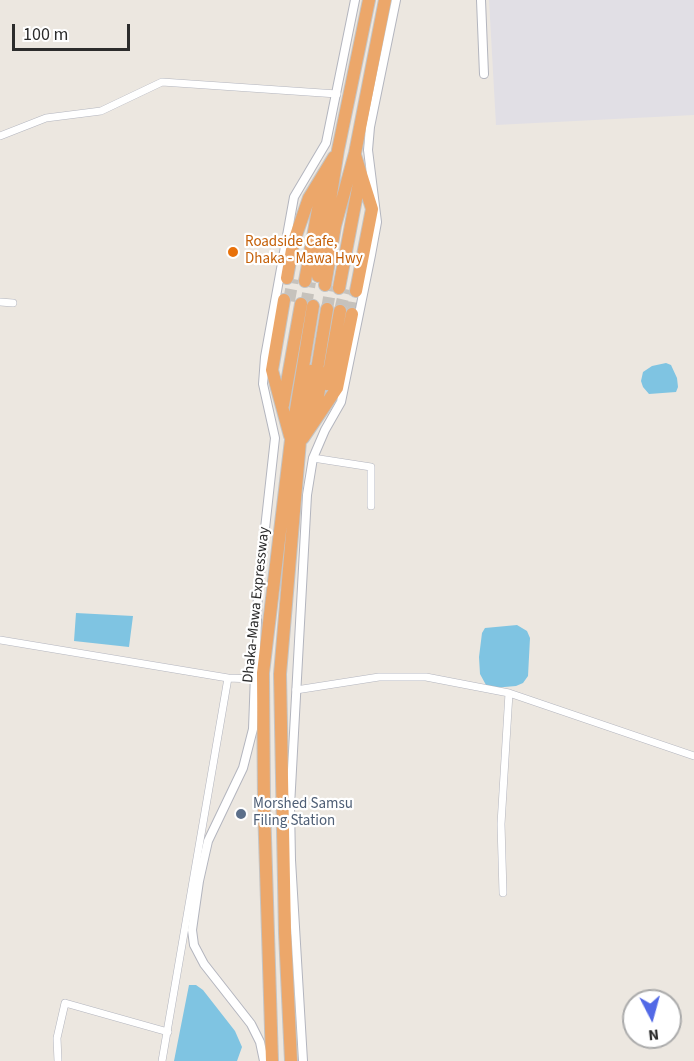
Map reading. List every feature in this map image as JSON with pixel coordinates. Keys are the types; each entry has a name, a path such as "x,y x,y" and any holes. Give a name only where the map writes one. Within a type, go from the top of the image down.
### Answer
{"highway":[{"path":"322,285 338,150 369,0"},
{"path":"322,285 359,169 385,0"},
{"path":"322,285 293,244 309,198 338,150"},
{"path":"322,285 368,197 359,169"},
{"path":"322,285 335,226 359,169"},
{"path":"322,285 324,174"},
{"path":"322,285 324,174"},
{"name":"Dhaka-Mawa Expressway","path":"303,434 286,422 276,387 318,307"},
{"name":"Dhaka-Mawa Expressway","path":"303,434 326,404 318,307"},
{"name":"Dhaka-Mawa Expressway","path":"283,409 318,307"},
{"name":"Dhaka-Mawa Expressway","path":"286,422 318,307"},
{"name":"Dhaka-Mawa Expressway","path":"291,1061 285,933 280,674 303,434 318,307"},
{"name":"Dhaka-Mawa Expressway","path":"272,1061 265,841 263,673 303,434 318,307"}],"street":[{"path":"264,1061 260,1042 251,1024 204,964 194,945 192,930 208,841 243,768 249,746 255,704 258,592 275,445 263,384 265,357 294,197 326,143 356,0"},
{"path":"303,1061 290,806 307,495 314,458 325,430 341,402 371,255 376,222 368,150 370,127 396,0"},
{"path":"481,0 484,74"},
{"path":"0,136 46,117 101,111 162,82 337,94"},
{"path":"0,302 14,303"},
{"path":"314,458 371,467 371,506"},
{"path":"0,640 228,678 254,680"},
{"path":"296,690 379,677 426,677 509,693 694,756"},
{"path":"162,1061 228,678"},
{"path":"503,893 501,824 509,693"},
{"path":"58,1061 57,1038 65,1003 168,1032"}],"shaded area":[{"path":"489,0 694,0 694,115 496,125"}],"water":[{"path":"666,363 671,365 677,378 676,392 649,394 641,381 643,372 652,366"},
{"path":"76,613 133,616 129,647 74,641"},
{"path":"517,625 527,631 530,638 528,676 523,683 516,686 493,688 486,685 480,674 479,657 482,633 485,628"},
{"path":"189,985 196,985 203,990 235,1031 242,1047 237,1061 174,1061"}],"tunnel":[{"path":"289,301 293,279"},
{"path":"306,305 310,282"},
{"path":"327,309 331,286"},
{"path":"340,311 345,289"},
{"path":"352,314 356,291"}],"place":[{"name":"Roadside Cafe, Dhaka - Mawa Hwy","path":"233,252"},
{"name":"Morshed Samsu Filing Station","path":"241,814"}]}
